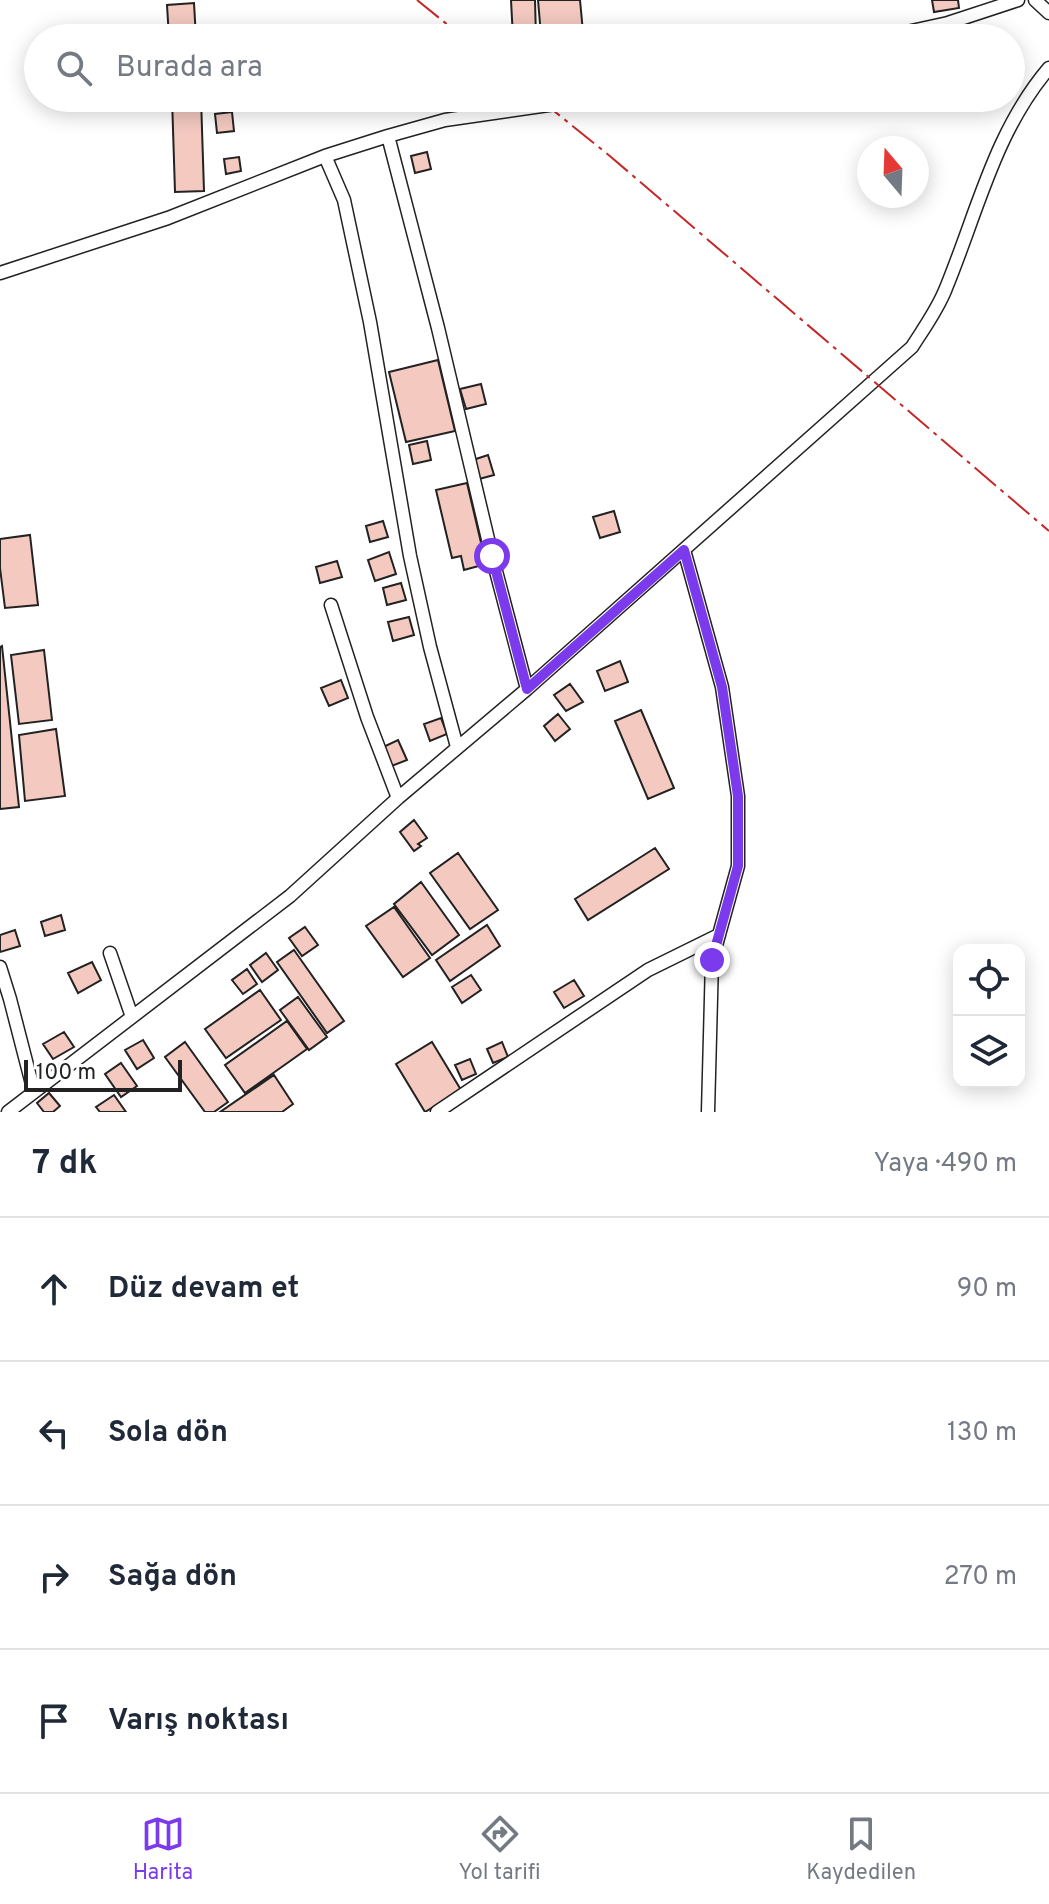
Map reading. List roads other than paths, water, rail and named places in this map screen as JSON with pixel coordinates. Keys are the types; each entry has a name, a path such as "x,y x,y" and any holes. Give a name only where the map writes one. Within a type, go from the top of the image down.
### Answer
{"street":[{"path":"943,24 1018,0"},
{"path":"1035,0 1049,13"},
{"path":"1025,102 1049,68"},
{"path":"0,273 168,218 325,156 445,120 500,112"},
{"path":"8,1112 290,896 912,347 945,292 998,147 1019,112"},
{"path":"388,136 527,689"},
{"path":"325,156 344,200 370,322 410,556 457,747"},
{"path":"684,550 722,687 738,796 738,866 712,960 708,1112"},
{"path":"331,605 367,717 398,798"},
{"path":"437,1112 648,970 719,935"},
{"path":"110,953 132,1017"},
{"path":"0,967 34,1092"}]}
